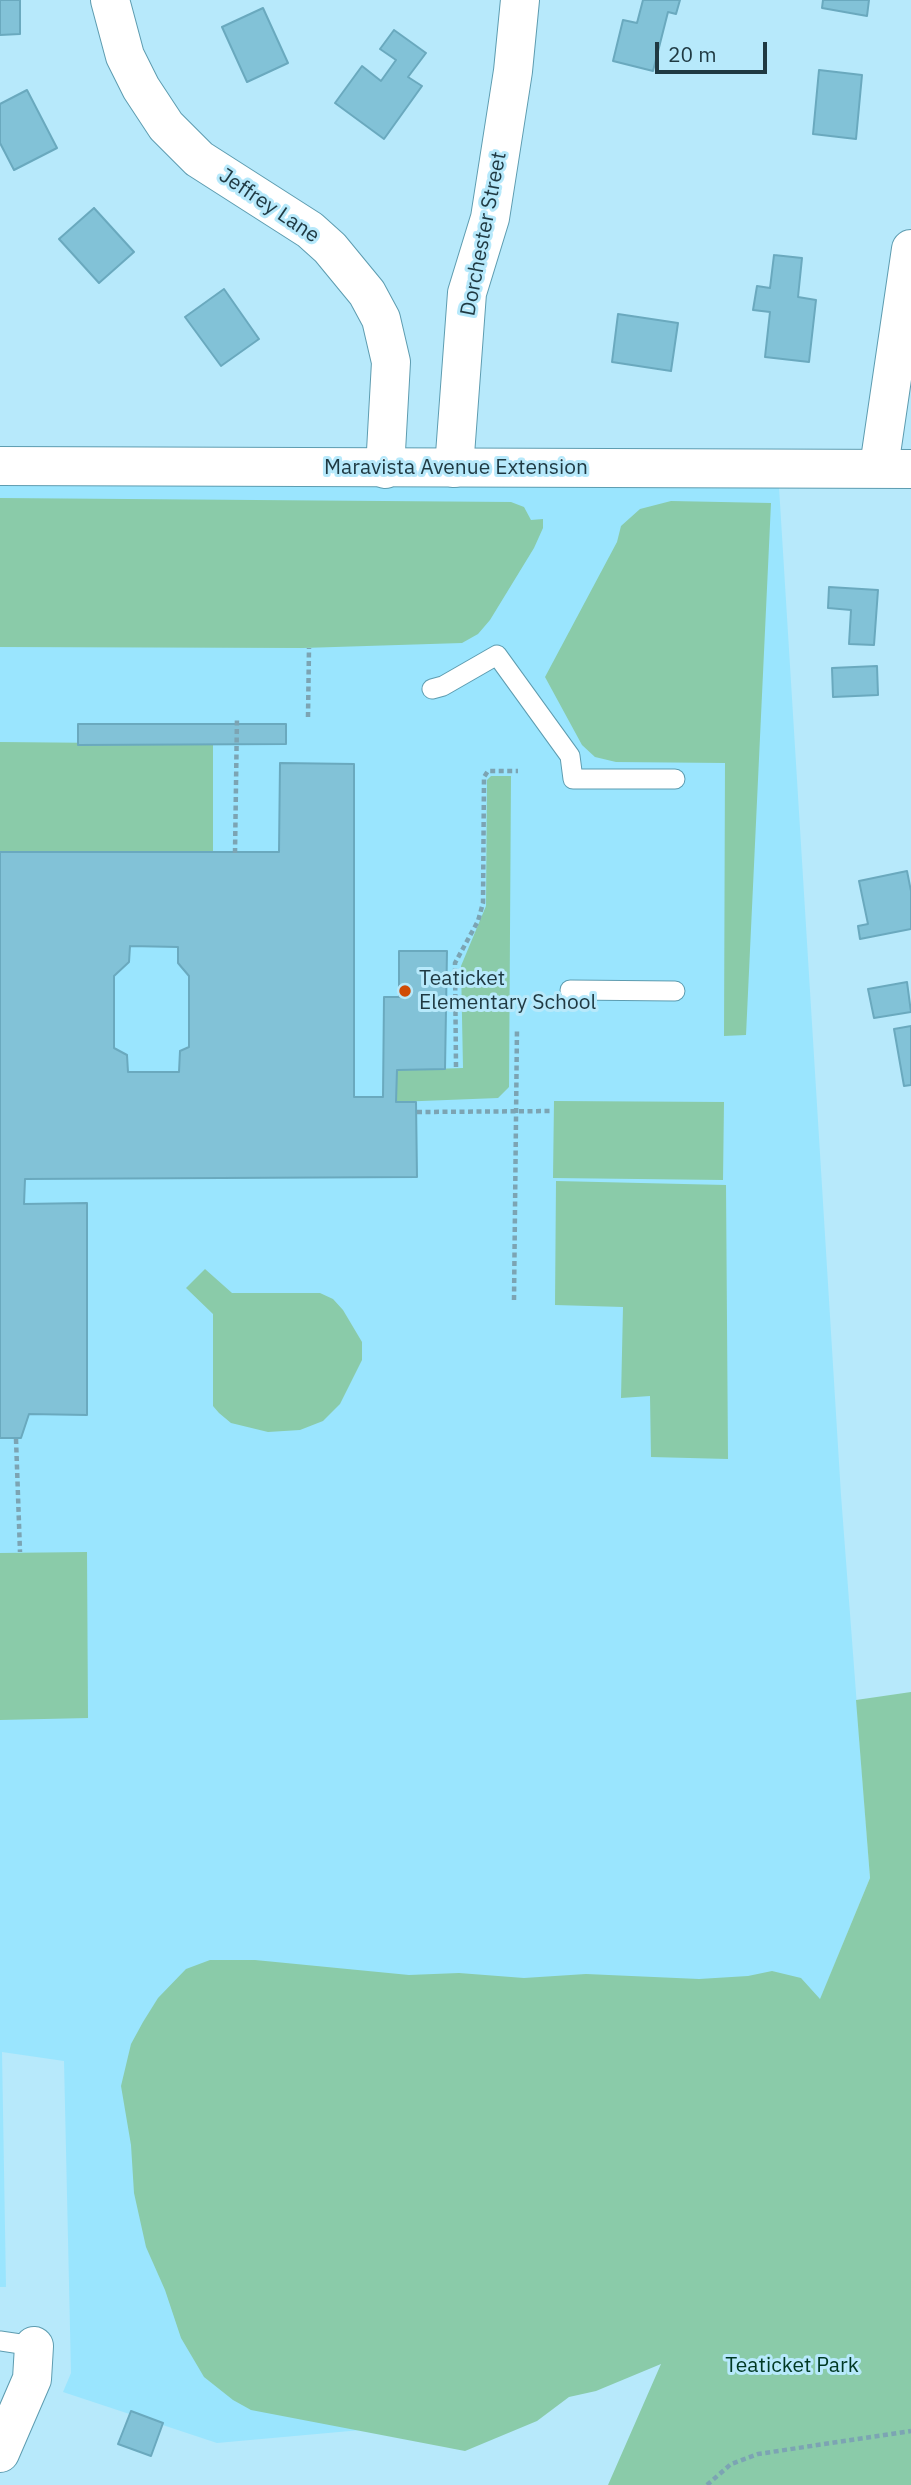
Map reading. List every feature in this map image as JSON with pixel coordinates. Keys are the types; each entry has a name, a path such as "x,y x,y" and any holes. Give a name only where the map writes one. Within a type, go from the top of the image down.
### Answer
{"street":[{"name":"Jeffrey Lane","path":"110,0 125,56 141,88 166,127 199,159 310,229 331,248 367,293 381,319 391,362 385,469"},
{"name":"Dorchester Street","path":"454,468 467,293 490,218 513,71 520,0"},
{"path":"895,468 911,249"},
{"name":"Maravista Avenue Extension","path":"0,466 385,469 895,468"},
{"path":"0,2453 32,2379 17,2344"}],"lane":[{"path":"432,689 497,655 570,756 573,779 675,779"},
{"path":"570,990 675,991"}],"path":[{"path":"308,718 309,648"},
{"path":"235,853 237,717"},
{"path":"456,1067 455,963 478,921 483,903 484,777 488,771 518,771"},
{"path":"514,1300 517,1028"},
{"path":"417,1112 553,1111"},
{"path":"16,1439 20,1552"},
{"path":"706,2485 731,2463 758,2454 911,2431"}],"shaded area":[{"name":"Teaticket Elementary School","path":"0,484 779,487 841,1495 870,1878 771,2119 483,2419 217,2443 63,2392 71,2373 64,2061 2,2052 6,2287 0,2287"}],"green space":[{"path":"0,498 511,502 524,507 531,520 543,519 543,528 534,548 490,620 478,634 462,643 303,648 0,647"},
{"path":"671,501 771,503 746,1035 724,1036 725,763 616,762 595,757 582,745 545,677 617,542 621,526 640,509"},
{"path":"0,742 213,744 213,853 0,852"},
{"path":"491,776 511,776 509,1087 498,1098 396,1102 397,1070 463,1068 461,966 486,906 487,780"},
{"path":"554,1101 724,1102 723,1180 553,1178"},
{"path":"556,1181 726,1185 728,1459 651,1457 650,1396 621,1398 623,1307 555,1305"},
{"path":"205,1269 232,1293 320,1293 333,1299 343,1310 362,1342 362,1360 340,1404 323,1421 300,1430 268,1432 231,1423 213,1406 213,1314 186,1288"},
{"path":"87,1552 88,1718 0,1720 0,1553"},
{"name":"Teaticket Park","path":"911,1692 911,2485 608,2485 661,2364 596,2391 569,2397 537,2421 465,2451 251,2410 233,2400 204,2377 181,2338 165,2290 146,2247 134,2193 131,2145 121,2086 131,2044 143,2022 158,1998 186,1969 210,1960 255,1960 409,1975 459,1973 524,1978 586,1974 699,1979 748,1976 772,1971 801,1978 820,1999 870,1878 856,1700"}],"building":[{"path":"0,0 20,0 20,34 0,35"},
{"path":"643,0 680,0 676,14 668,12 653,71 613,61 623,20 637,23"},
{"path":"823,0 869,0 867,16 822,8"},
{"path":"263,8 288,63 247,82 222,27"},
{"path":"394,30 426,53 408,77 422,86 384,139 335,103 362,66 381,81 396,60 380,49"},
{"path":"819,70 862,75 856,139 813,134"},
{"path":"27,90 57,148 14,170 0,143 0,104"},
{"path":"94,208 134,252 99,283 59,239"},
{"path":"774,255 802,258 798,297 816,300 809,362 765,357 770,312 753,310 757,286 770,288"},
{"path":"224,289 259,339 221,366 185,317"},
{"path":"618,314 678,323 671,371 612,362"},
{"path":"829,587 878,590 874,645 849,644 851,610 828,608"},
{"path":"877,666 878,695 833,697 832,668"},
{"path":"78,724 286,724 286,744 78,745"},
{"path":"280,763 354,764 354,1097 383,1097 384,997 399,997 399,951 447,951 445,1069 397,1070 396,1102 416,1102 417,1177 25,1179 24,1204 87,1203 87,1415 29,1414 21,1438 0,1438 0,852 279,852","holes":["130,946 178,947 178,963 189,976 189,1047 180,1051 179,1072 128,1072 127,1055 114,1048 114,976 129,962"]},
{"path":"907,871 911,891 911,929 860,939 858,926 868,924 859,881"},
{"path":"907,982 911,1012 874,1018 868,989"},
{"path":"911,1026 911,1085 904,1086 894,1029"},
{"path":"131,2411 163,2423 151,2456 118,2444"}],"place":[{"name":"Teaticket Elementary School","path":"405,991"}]}
